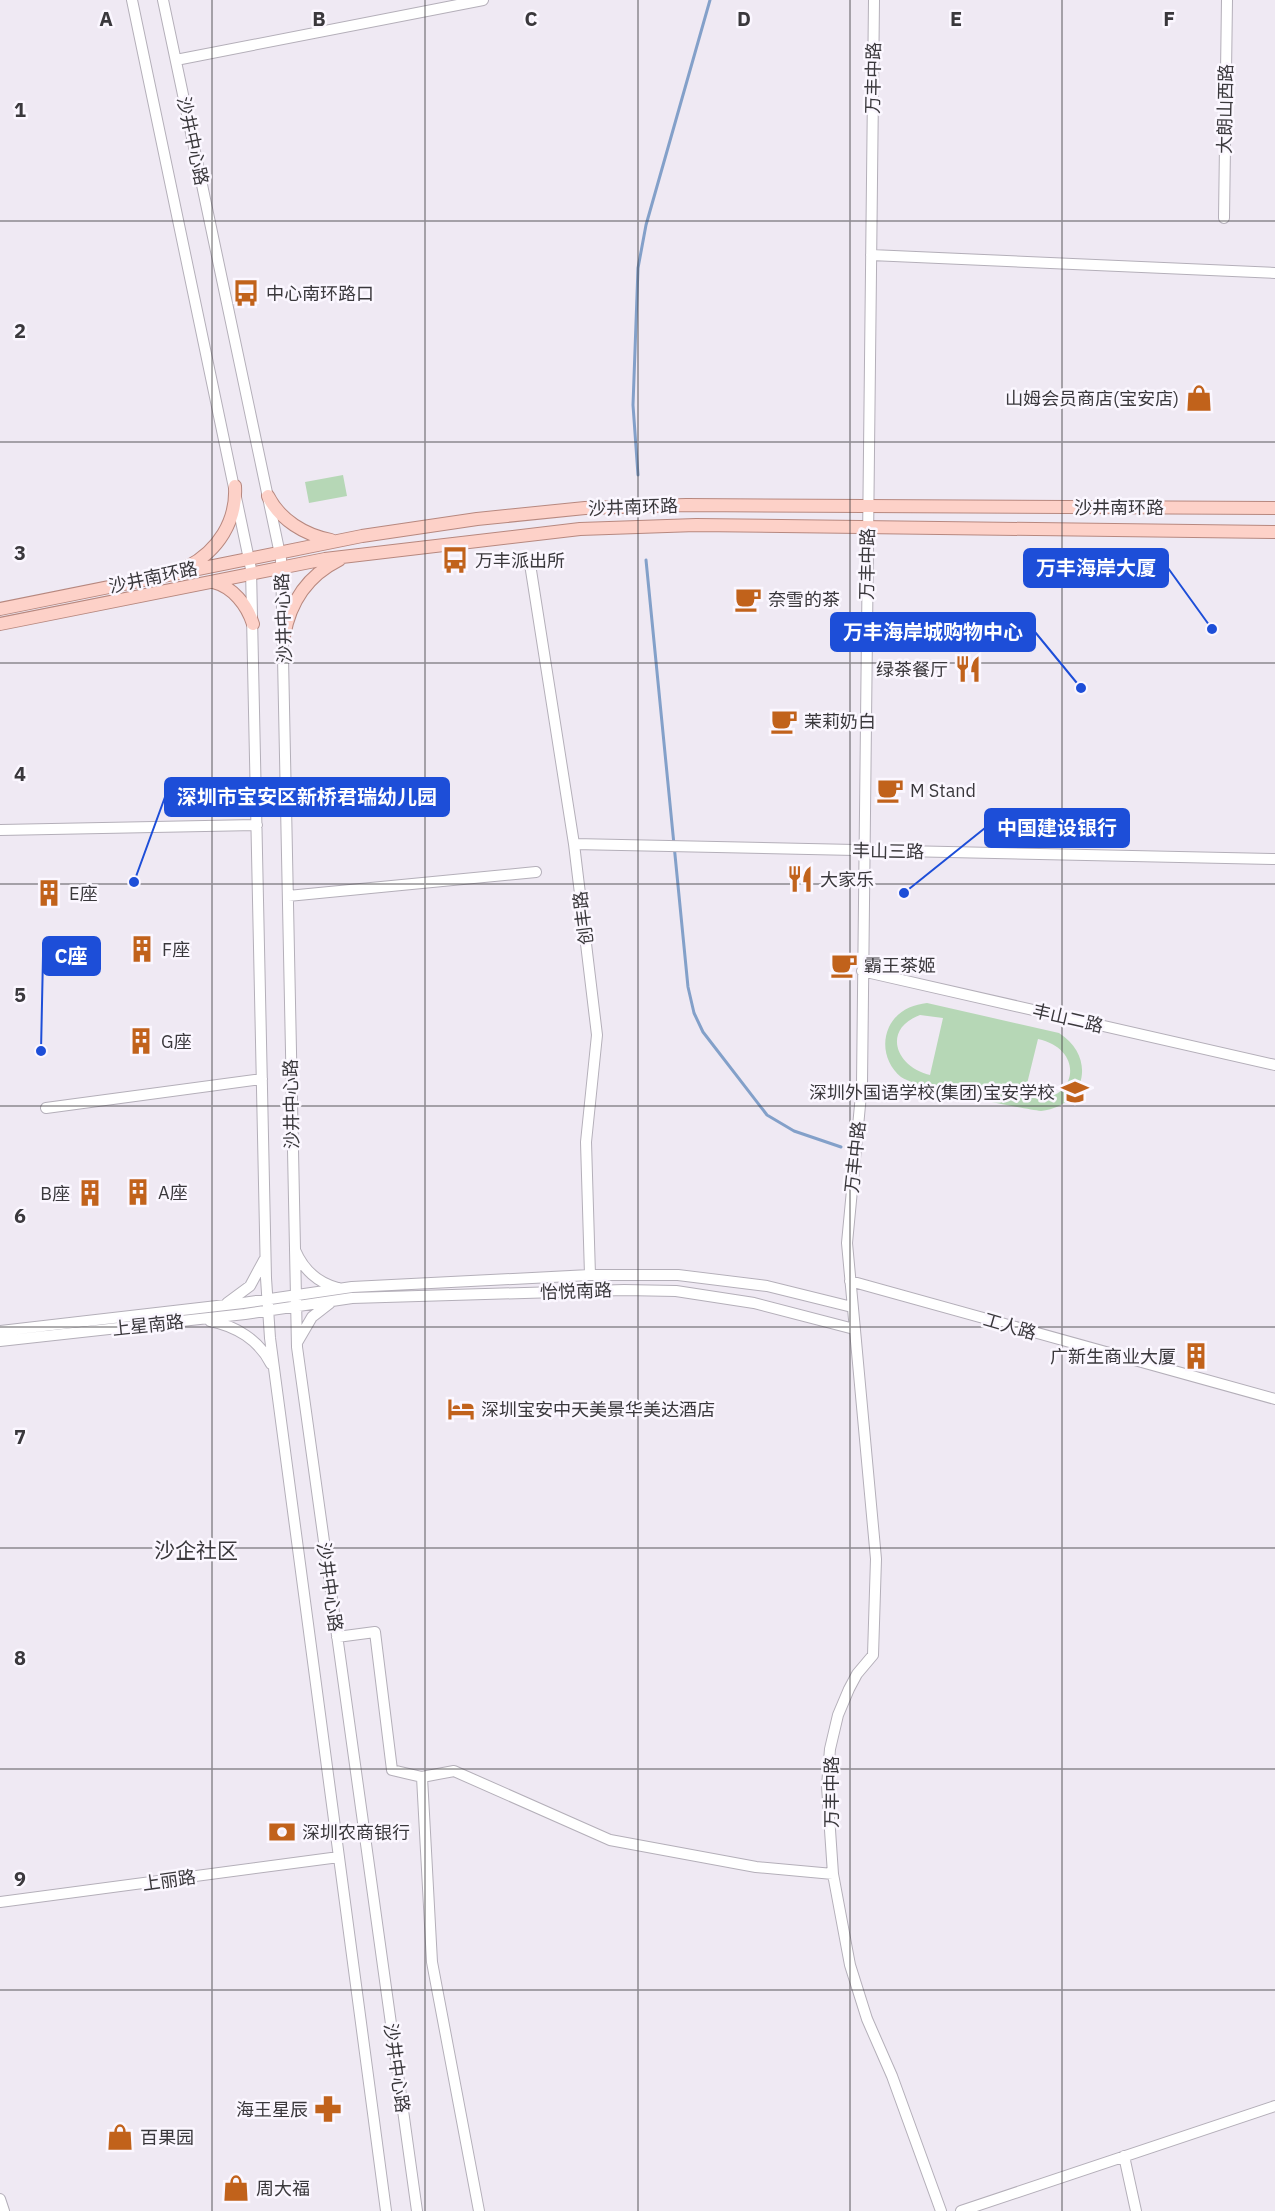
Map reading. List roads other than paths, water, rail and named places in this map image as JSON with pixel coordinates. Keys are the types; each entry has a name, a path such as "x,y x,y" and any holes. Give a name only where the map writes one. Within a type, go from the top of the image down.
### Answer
{"main road":[{"path":"177,572 205,556 221,538 234,507 235,486"},
{"path":"268,496 279,512 299,528 335,541"},
{"name":"沙井南环路","path":"0,609 279,551 395,531 515,515 614,507 1275,508"},
{"name":"沙井南环路","path":"0,624 351,555 524,533 609,527 868,527 1275,532"},
{"path":"395,531 387,535 386,540 390,548 396,549"},
{"path":"284,636 291,610 303,589 322,570 351,555"},
{"path":"209,582 221,584 233,592 245,607 253,624"}],"street":[{"name":"沙井中心路","path":"132,0 235,486 251,573 268,1305 274,1375 386,2211"},
{"name":"沙井中心路","path":"163,0 282,567 297,1347 417,2211"},
{"path":"176,60 483,0"},
{"name":"万丰中路","path":"874,0 862,1084 847,1228 852,1307 876,1559 874,1644 873,1655 857,1674 838,1715 830,1749 827,1786 833,1874 850,1965 867,2019 892,2076 941,2211"},
{"name":"大朗山西路","path":"1224,218 1227,0"},
{"path":"871,255 1275,273"},
{"name":"创丰路","path":"530,564 574,844 597,1035 586,1142 590,1275"},
{"path":"0,831 257,825"},
{"name":"丰山三路","path":"574,844 1275,860"},
{"path":"288,896 536,872"},
{"name":"丰山二路","path":"862,971 1275,1065"},
{"path":"46,1108 262,1079"},
{"path":"294,1245 302,1262 314,1276 340,1294 312,1317 300,1335 297,1347"},
{"path":"220,1306 241,1296 250,1286 266,1254"},
{"name":"怡悦南路","path":"295,1301 340,1294 590,1275 678,1275 767,1286 852,1307"},
{"name":"工人路","path":"850,1281 1275,1400"},
{"name":"怡悦南路","path":"340,1294 676,1291 754,1304 854,1329"},
{"name":"上星南路","path":"0,1341 195,1320 295,1301"},
{"name":"上星南路","path":"0,1331 220,1306 268,1305"},
{"path":"195,1320 222,1324 247,1336 266,1355 274,1375"},
{"path":"337,1637 375,1632 392,1770 422,1777 454,1772 610,1839 756,1867 833,1874"},
{"path":"422,1777 432,1962 479,2211"},
{"name":"上丽路","path":"0,1902 339,1857"},
{"path":"961,2211 1275,2106"},
{"path":"1124,2156 1136,2211"},
{"path":"0,2199 4,2211"}],"waterway":[{"path":"638,475 633,405 638,268 646,225 710,0"},
{"path":"646,560 688,987 694,1013 703,1032 767,1115 794,1131 841,1147"}],"place":[{"name":"中心南环路口","path":"246,293"},
{"name":"山姆会员商店(宝安店)","path":"1199,398"},
{"name":"万丰派出所","path":"455,560"},
{"name":"奈雪的茶","path":"748,599"},
{"name":"万丰海岸大厦","path":"1212,629"},
{"name":"绿茶餐厅","path":"968,669"},
{"name":"万丰海岸城购物中心","path":"1081,688"},
{"name":"茉莉奶白","path":"784,721"},
{"name":"M Stand","path":"890,790"},
{"name":"大家乐","path":"800,879"},
{"name":"深圳市宝安区新桥君瑞幼儿园","path":"134,882"},
{"name":"E座","path":"49,893"},
{"name":"中国建设银行","path":"904,893"},
{"name":"F座","path":"142,949"},
{"name":"霸王茶姬","path":"844,965"},
{"name":"G座","path":"141,1041"},
{"name":"C座","path":"41,1051"},
{"name":"深圳外国语学校(集团)宝安学校","path":"1075,1092"},
{"name":"A座","path":"138,1192"},
{"name":"B座","path":"90,1193"},
{"name":"广新生商业大厦","path":"1196,1356"},
{"name":"深圳宝安中天美景华美达酒店","path":"461,1409"},
{"name":"深圳农商银行","path":"282,1832"},
{"name":"海王星辰","path":"328,2109"},
{"name":"百果园","path":"120,2137"},
{"name":"周大福","path":"236,2188"}],"district":[{"name":"沙企社区","path":"196,1550"}]}
